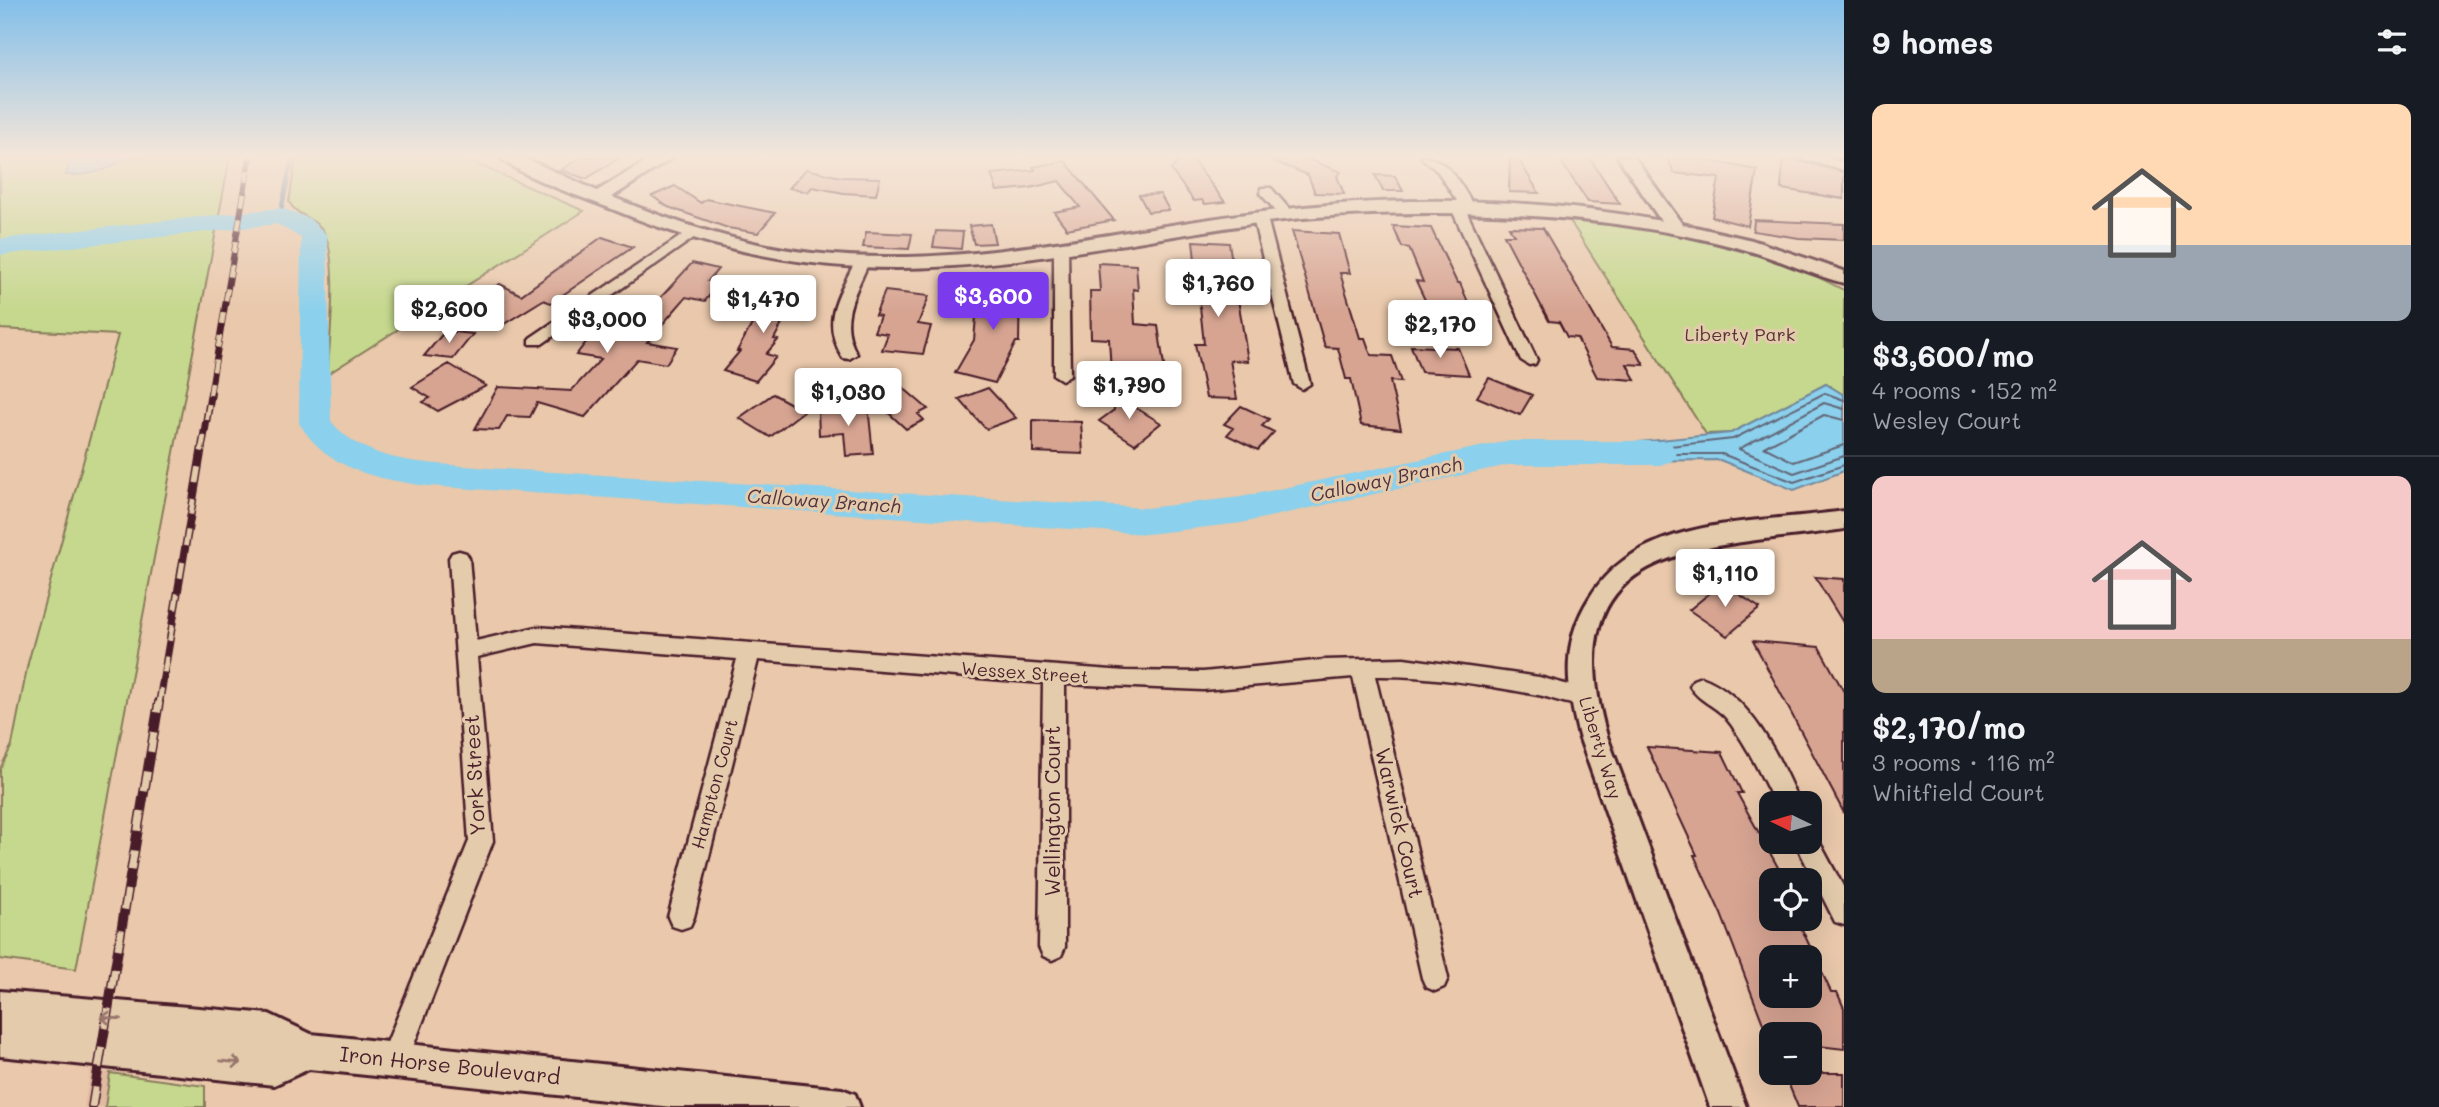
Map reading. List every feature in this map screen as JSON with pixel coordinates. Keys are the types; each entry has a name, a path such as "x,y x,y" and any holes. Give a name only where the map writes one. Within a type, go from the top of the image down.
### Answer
{"street":[{"path":"625,209 690,234 740,247 862,262 987,258 1286,214 1464,209 1586,214 1674,226 1769,250 1844,277"},
{"path":"1281,209 1286,214"},
{"path":"1464,209 1529,359"},
{"path":"1662,209 1674,226"},
{"path":"1260,218 1302,384"},
{"path":"536,341 690,234"},
{"path":"1061,248 1062,375"},
{"path":"849,354 839,341 838,319 862,262"},
{"name":"Liberty Way","path":"1728,1107 1593,737 1583,697 1581,642 1601,594 1628,567 1673,545 1712,537 1844,520"},
{"name":"York Street","path":"394,1060 481,841 459,558"},
{"name":"Wessex Street","path":"467,651 537,635 1054,675 1203,681 1404,667 1539,686 1583,697"},
{"name":"Hampton Court","path":"681,917 750,651"},
{"name":"Warwick Court","path":"1362,668 1435,978"},
{"name":"Wellington Court","path":"1052,947 1054,675"},
{"path":"1701,686 1732,709 1756,743 1781,791"},
{"path":"1813,854 1844,913"},
{"name":"Iron Horse Boulevard","path":"0,1008 269,1031 308,1051 842,1107"},
{"path":"0,1039 274,1067 308,1051"}],"shaded area":[{"path":"91,1069 110,1073 105,1107 84,1107"}],"green space":[{"path":"0,209 220,209 76,969 0,959 0,769 12,745 28,663 118,335 0,329"},
{"path":"579,209 584,211 328,374 331,257 322,229 296,210"},
{"name":"Liberty Park","path":"1570,221 1655,229 1792,264 1844,290 1844,395 1826,384 1731,433 1706,434"},
{"path":"110,1073 205,1086 205,1107 105,1107"}],"water":[{"path":"1826,384 1844,395 1844,471 1794,490 1720,460 1616,461 1607,445 1731,433"}],"building":[{"path":"673,209 754,209 775,213 758,233 728,228"},
{"path":"1071,209 1105,209 1114,220 1067,229 1054,212"},
{"path":"1146,209 1169,210 1148,212"},
{"path":"1713,209 1751,209 1748,226 1712,217"},
{"path":"1754,220 1844,224 1844,240 1799,238 1753,231"},
{"path":"991,224 995,243 974,244 969,226"},
{"path":"1393,226 1431,228 1457,283 1460,283 1479,329 1468,328 1472,339 1443,338 1416,281 1423,282 1409,248 1402,247"},
{"path":"1509,227 1543,228 1612,347 1635,349 1644,365 1627,364 1635,380 1597,377 1577,338 1567,337 1559,322 1549,321 1504,235 1514,235"},
{"path":"936,231 963,232 961,249 933,247"},
{"path":"1292,231 1339,234 1350,273 1340,273 1360,338 1365,338 1371,355 1392,356 1401,382 1390,381 1401,429 1361,425 1351,379 1346,379 1338,348 1325,347"},
{"path":"866,232 912,234 909,249 863,247"},
{"path":"602,237 633,247 551,303 543,300 504,324 474,309 493,298 484,293 500,284 521,295"},
{"path":"1193,241 1229,243 1248,361 1230,360 1237,399 1206,398 1195,344 1204,344"},
{"path":"692,263 718,269 708,281 720,283 705,301 686,297 647,342 677,347 666,364 637,359 585,417 537,403 530,417 507,416 499,430 475,429 498,387 571,391 601,359 576,355 594,332 605,334 633,303 652,307"},
{"path":"1098,263 1136,265 1138,290 1133,289 1135,324 1158,326 1168,392 1112,389 1109,339 1091,338 1090,291 1100,291"},
{"path":"995,283 1020,284 1019,342 1016,342 995,383 955,373 974,340 977,305 972,305 974,289 995,290"},
{"path":"774,285 800,289 774,339 778,340 766,354 776,357 756,381 723,371 740,351 737,351"},
{"path":"885,291 929,296 918,324 931,326 923,354 882,350 888,334 874,332 880,316 875,315"},
{"path":"445,331 473,334 453,359 424,356"},
{"path":"1411,346 1458,348 1469,375 1421,372"},
{"path":"449,364 486,386 438,411 423,402 430,398 412,387"},
{"path":"1489,378 1532,395 1520,415 1477,397"},
{"path":"894,380 928,409 918,414 924,420 906,429 867,393"},
{"path":"988,388 1016,418 986,429 959,399"},
{"path":"773,394 804,411 770,437 739,418"},
{"path":"1113,394 1161,423 1135,444 1099,421 1114,410"},
{"path":"868,406 873,454 846,456 844,433 819,435 818,409"},
{"path":"1241,406 1269,419 1262,426 1274,432 1258,450 1227,435 1233,428 1224,424"},
{"path":"1033,420 1081,422 1083,454 1033,452"},
{"path":"1815,577 1844,579 1844,624"},
{"path":"1722,583 1760,608 1727,636 1689,610"},
{"path":"1753,641 1819,647 1844,692 1844,813"},
{"path":"1647,747 1722,752 1742,793 1737,793 1759,833 1759,854 1771,854 1778,868 1759,868 1759,931 1803,931 1809,945 1759,945 1759,1008 1822,1008 1822,973 1831,992 1837,992 1844,1008 1844,1049 1822,1046 1822,1022 1762,1022 1721,914 1694,855 1697,855"},
{"path":"1822,1073 1844,1073 1844,1107 1798,1107 1789,1085 1822,1085"}],"waterway":[{"path":"280,216 281,209"},
{"name":"Calloway Branch","path":"0,247 280,216 300,224 314,235 315,423 330,442 364,462 428,474 487,480 1147,521 1241,510 1508,453 1660,453"}],"railway":[{"path":"210,395 241,209"},
{"path":"159,704 211,393"},
{"path":"92,1107 159,702"}]}
